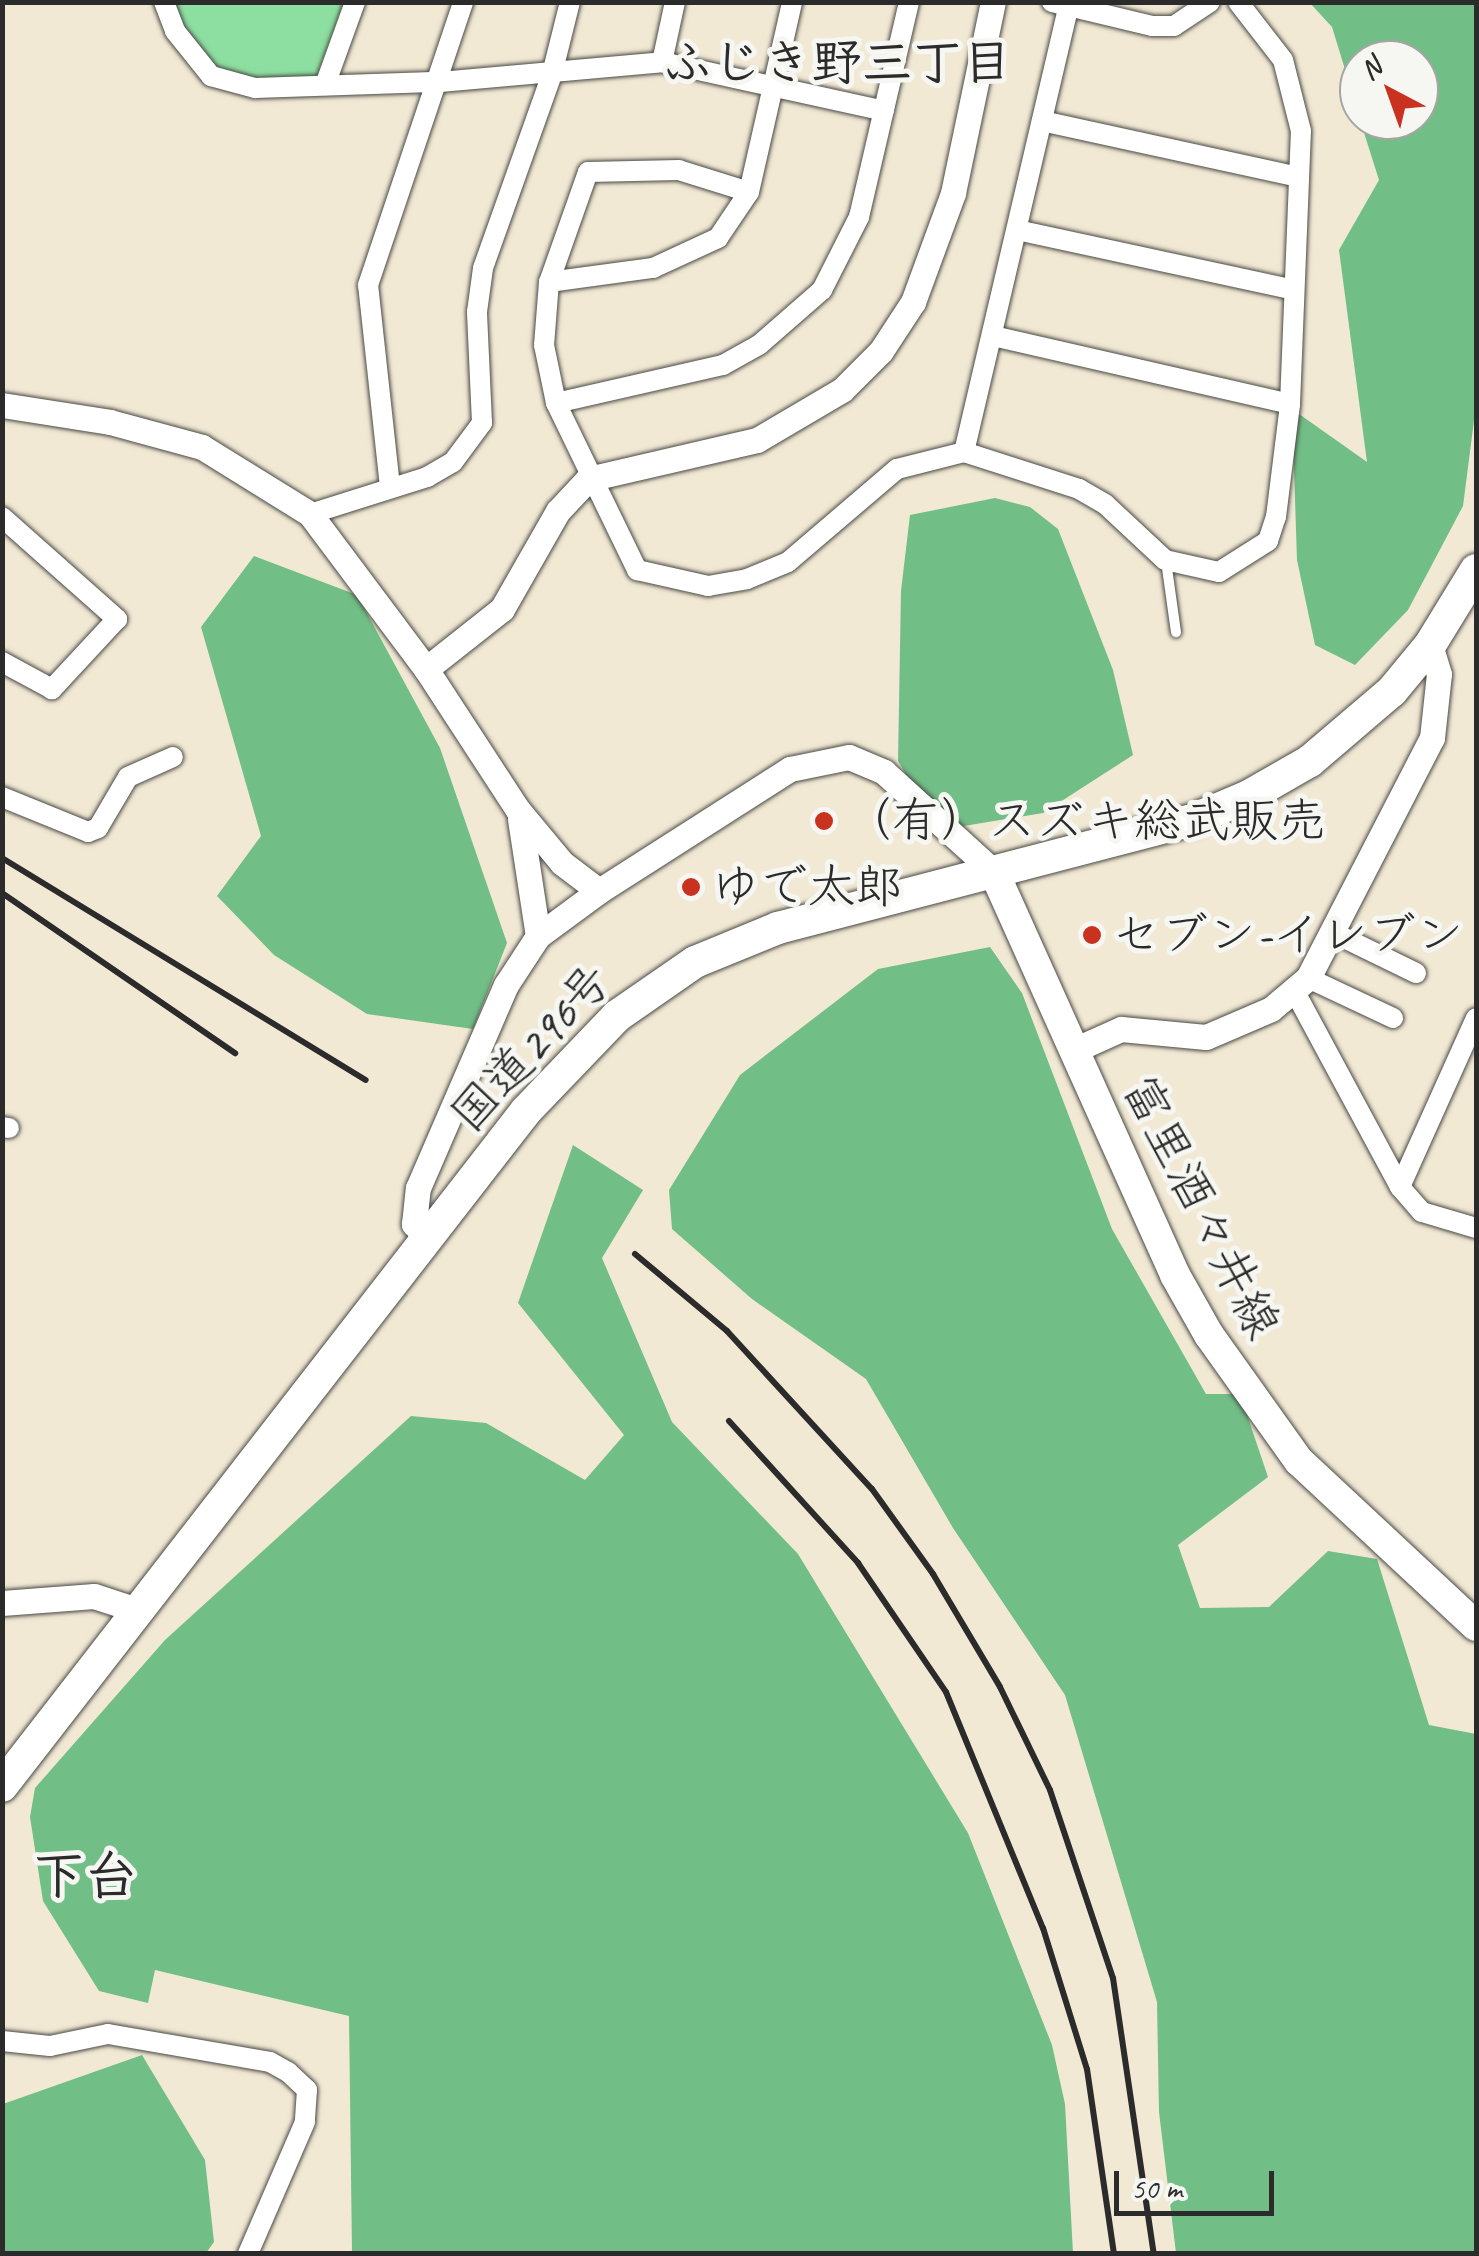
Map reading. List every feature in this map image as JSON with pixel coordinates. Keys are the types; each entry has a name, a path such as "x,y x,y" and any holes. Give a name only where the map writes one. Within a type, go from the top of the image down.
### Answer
{"highway":[{"name":"国道296号","path":"2,1786 561,1071 654,987 778,928 1190,820 1249,796 1355,727 1430,646 1476,570"}],"main road":[{"name":"富里酒々井線","path":"994,872 1175,1276 1253,1400 1360,1524 1476,1626"}],"street":[{"path":"164,2 175,31 210,76 255,88 440,82 662,62 884,111"},
{"path":"326,85 356,2"},
{"path":"390,487 368,285 440,82 462,2"},
{"path":"310,514 453,462 482,423 477,312 483,268 552,74 570,2"},
{"path":"662,62 675,2"},
{"path":"549,282 686,257 718,238 748,192 792,2"},
{"path":"556,403 723,364 793,318 845,254 909,2"},
{"path":"426,670 502,609 558,512 588,479 757,440 842,390 881,351 912,302 953,193 993,2"},
{"path":"964,452 1042,122 1060,4 1174,26 1210,2"},
{"path":"748,192 679,170 588,172 549,282 544,345 556,403 588,479 637,570 708,586 788,562 897,469 964,452 1079,489 1105,504 1166,560 1219,572 1268,541 1290,404 1298,177 1296,97 1283,60 1238,2"},
{"path":"1042,122 1298,177"},
{"path":"1018,230 1294,290"},
{"path":"994,336 1290,404"},
{"path":"2,405 110,422 202,447 310,514 426,670 518,810 562,863 599,891"},
{"path":"2,517 118,618 52,689 2,662"},
{"path":"1072,1051 1122,1029 1206,1037 1239,1026 1302,985 1336,934 1432,738 1439,674 1430,646"},
{"path":"2,796 88,832 98,828 128,776 173,757"},
{"path":"428,1238 412,1214 418,1188 468,1066 538,936 599,891 790,769 849,757 884,772 994,872"},
{"path":"518,810 538,936"},
{"path":"1336,934 1416,972"},
{"path":"1302,985 1393,1018"},
{"path":"1302,985 1400,1187 1422,1212 1476,1228"},
{"path":"1400,1187 1476,1018"},
{"path":"2,1604 94,1596 140,1611"},
{"path":"2,2041 50,2046 108,2034 270,2062 288,2072 308,2090 305,2122 248,2254"}],"lane":[{"path":"1166,560 1176,632"}],"green space":[{"path":"173,3 348,3 321,80 258,82 215,70 183,28"},
{"path":"1310,3 1476,3 1476,405 1463,506 1408,610 1355,665 1315,645 1297,560 1292,409 1367,462 1339,250 1379,180 1366,140 1439,140 1439,40 1339,40 1339,50 1332,27"},
{"path":"995,498 1030,507 1058,529 1113,670 1133,755 1043,813 958,827 921,799 898,761 901,591 910,515"},
{"path":"254,556 357,595 440,748 507,943 473,1029 367,1014 274,955 217,896 261,836 201,627"},
{"path":"990,947 1022,993 1112,1229 1206,1394 1240,1394 1268,1477 1178,1545 1200,1608 1269,1607 1328,1551 1377,1559 1429,1725 1476,1734 1476,2253 1176,2253 1159,2112 1157,2002 1065,1695 953,1528 866,1379 752,1299 672,1229 669,1190 740,1075 878,969"},
{"path":"573,1145 643,1190 602,1258 672,1422 798,1554 968,1833 1052,2045 1065,2104 1073,2253 352,2253 349,2016 155,1970 148,2003 99,1991 43,1901 30,1817 35,1788 165,1640 411,1416 486,1423 585,1480 624,1435 518,1303"},
{"path":"142,2055 205,2160 214,2242 206,2253 3,2253 3,2104"}],"railway":[{"path":"2,858 366,1080"},
{"path":"2,893 235,1053"},
{"path":"635,1254 727,1331 872,1489 933,1574 1000,1687 1050,1790 1113,1978 1154,2254"},
{"path":"729,1421 858,1563 946,1692 1043,1928 1087,2069 1114,2254"}],"place":[{"name":"（有）スズキ総武販売","path":"824,821"},
{"name":"ゆで太郎","path":"691,887"},
{"name":"セブン-イレブン","path":"1092,935"}],"district":[{"name":"ふじき野三丁目","path":"837,63"},
{"name":"下台","path":"85,1877"}]}
